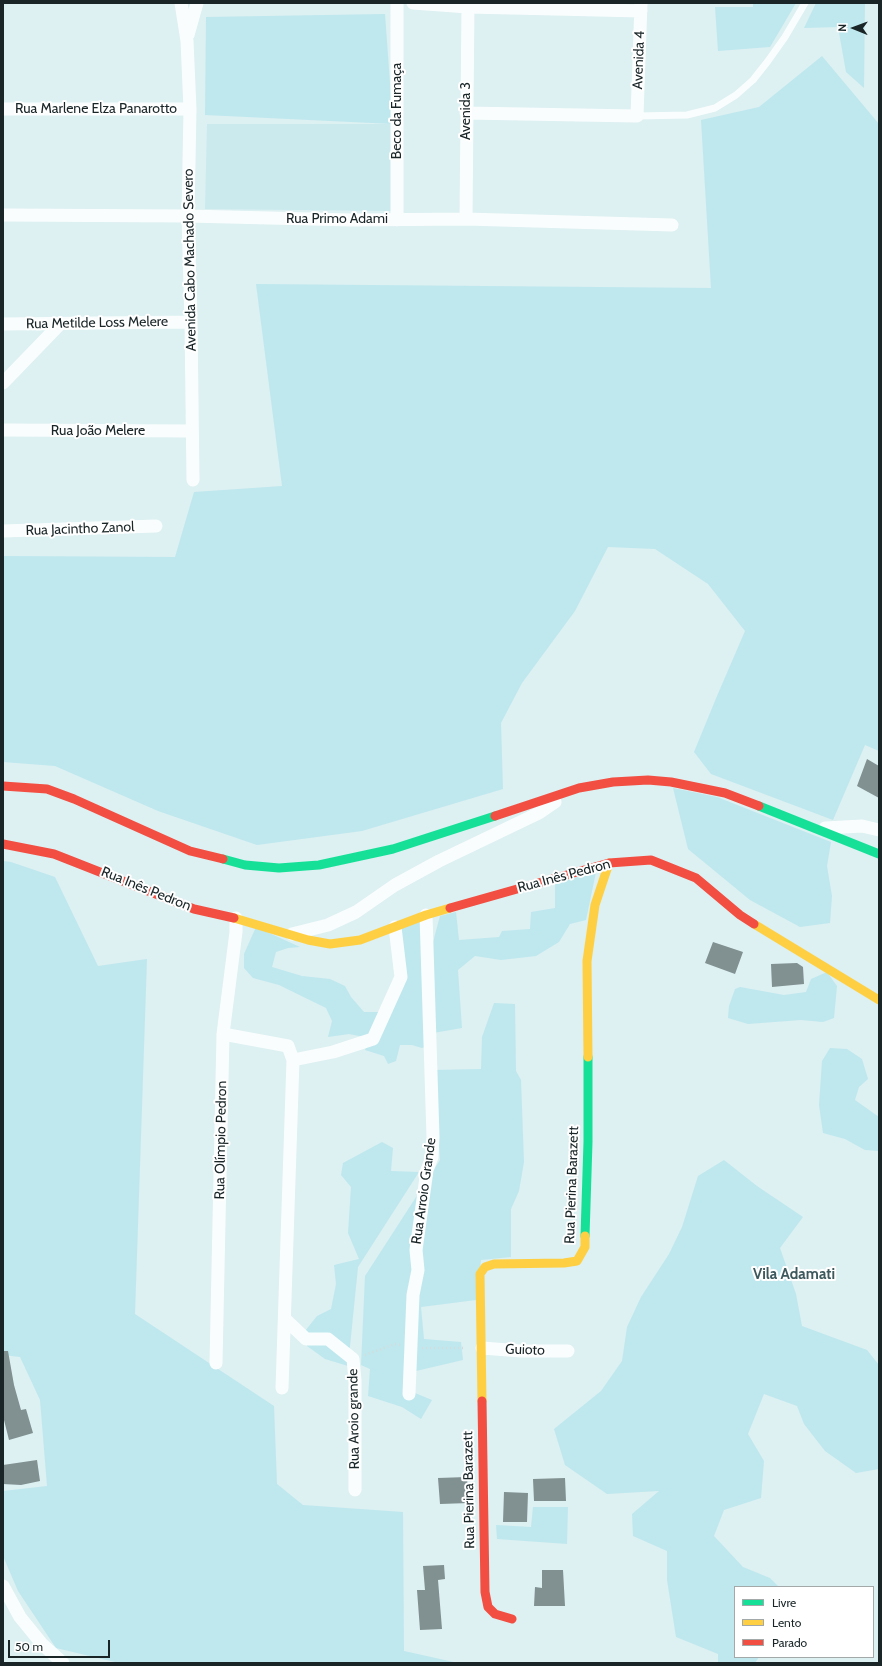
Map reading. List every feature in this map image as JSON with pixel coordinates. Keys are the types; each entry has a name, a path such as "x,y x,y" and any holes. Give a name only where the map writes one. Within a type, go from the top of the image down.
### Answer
{"street":[{"path":"180,3 207,3"},
{"name":"Avenida Cabo Machado Severo","path":"180,3 187,41 190,109 188,216 193,480"},
{"name":"Avenida Cabo Machado Severo","path":"187,41 196,3"},
{"name":"Beco da Fumaça","path":"396,3 397,220"},
{"path":"413,3 641,7"},
{"name":"Avenida 3","path":"466,219 468,5"},
{"name":"Avenida 4","path":"636,116 641,7"},
{"name":"Rua Marlene Elza Panarotto","path":"3,109 190,109"},
{"path":"466,113 636,116"},
{"name":"Rua Primo Adami","path":"3,215 188,216 397,220 466,219 672,225"},
{"name":"Rua Metilde Loss Melere","path":"3,324 191,322"},
{"path":"3,383 61,323"},
{"name":"Rua João Melere","path":"3,430 192,431"},
{"name":"Rua Jacintho Zanol","path":"3,531 156,526"},
{"path":"3,786 47,789 74,799 190,851 245,864 279,868 319,865 393,849 570,791 613,782 648,780 671,782 725,793 879,854"},
{"name":"Rua Inês Pedron","path":"290,934 328,925 356,912 394,885 439,861 538,814 570,791"},
{"path":"819,829 862,826 879,830"},
{"name":"Rua Inês Pedron","path":"3,844 54,854 194,909 236,918 330,944 360,940 426,915 609,862 650,860 674,868 696,878 740,915 879,1000"},
{"name":"Rua Pierina Barazett","path":"512,1619 495,1614 488,1607 485,1592 482,1492 482,1348 480,1342 480,1274 485,1267 494,1264 564,1263 578,1261 584,1247 588,1142 588,961 595,905 609,862"},
{"name":"Rua Arroio Grande","path":"409,1394 413,1295 418,1270 416,1250 427,1170 432,1157 433,1137 426,915"},
{"name":"Rua Olímpio Pedron","path":"216,1363 223,1034 236,932 236,918"},
{"path":"293,1060 334,1052 374,1039 401,977 395,927"},
{"path":"223,1034 288,1046 293,1060 282,1388"},
{"name":"Rua Aroio grande","path":"285,1319 306,1339 328,1339 353,1359 355,1380 355,1490"},
{"name":"Guioto","path":"482,1348 520,1351 568,1351"},
{"path":"3,1586 20,1617 42,1644 63,1663"}],"lane":[{"path":"636,116 687,115 714,108 736,95 753,80 768,61 785,37 805,3"}],"shaded area":[{"path":"753,3 796,3 770,47 718,51 715,7 753,7"},
{"path":"816,3 865,3 864,88 846,72 838,27 804,28"},
{"path":"385,14 393,124 205,115 206,17"},
{"path":"822,56 879,124 879,751 865,745 833,820 711,774 694,752 745,631 708,584 655,549 608,547 575,611 522,683 501,723 503,789 362,831 257,845 158,811 55,766 3,762 3,556 175,557 194,492 282,486 256,284 711,288 701,120 759,107"},
{"path":"207,124 393,124 392,211 205,209"},
{"path":"673,788 717,797 831,842 827,866 832,896 830,923 800,927 750,900 688,849"},
{"path":"3,861 11,862 55,877 98,966 147,959 135,1314 274,1406 277,1484 303,1505 403,1512 404,1651 458,1663 119,1663 56,1648 18,1591 3,1556 3,1491 47,1486 40,1400 20,1357 3,1355"},
{"path":"596,872 586,920 570,924 559,942 536,956 501,960 475,956 458,970 462,1028 433,1033 429,957 440,916 456,912 459,940 499,937 502,931 530,929 531,912 555,908 555,883"},
{"path":"420,920 428,1046 422,1048 412,1045 400,1045 396,1061 388,1064 384,1056 365,1050 369,1038 349,1034 328,1037 332,1021 326,1008 279,985 253,978 244,968 244,954 256,927 300,947 288,948 276,952 272,967 302,976 330,979 345,986 351,997 364,1012 389,1012 395,992 401,928"},
{"path":"827,972 837,986 834,1018 823,1022 801,1020 748,1024 728,1018 729,1006 735,989 740,987 784,995 806,992 811,979"},
{"path":"494,1003 515,1004 516,1071 521,1080 524,1162 519,1191 511,1209 511,1257 481,1260 476,1300 421,1307 424,1339 461,1342 463,1360 416,1371 415,1393 432,1400 421,1419 402,1407 368,1396 370,1369 361,1365 365,1276 440,1160 434,1070 481,1069 482,1037"},
{"path":"830,1048 847,1049 862,1059 868,1079 859,1087 855,1100 879,1117 878,1151 865,1150 845,1139 823,1133 819,1105 822,1061"},
{"path":"382,1142 393,1148 391,1171 419,1172 358,1267 348,1366 325,1359 307,1346 305,1331 317,1316 331,1309 336,1284 334,1265 359,1259 348,1233 351,1187 341,1175 343,1163"},
{"path":"724,1160 757,1186 803,1217 780,1248 796,1294 802,1326 867,1350 879,1365 879,1469 856,1473 825,1451 804,1424 797,1406 764,1394 748,1434 764,1461 761,1498 724,1510 714,1536 743,1567 770,1578 778,1586 734,1586 734,1658 758,1658 755,1663 718,1663 718,1654 676,1637 667,1580 667,1551 633,1536 632,1514 659,1491 607,1494 565,1465 554,1429 601,1391 622,1361 627,1327 641,1297 669,1254 682,1227 698,1176"},
{"path":"533,1507 568,1507 567,1544 497,1539 496,1525 531,1527"}],"building":[{"path":"867,759 879,766 879,798 857,786"},
{"path":"713,942 743,952 735,974 705,963"},
{"path":"797,963 803,967 804,984 772,987 771,964"},
{"path":"3,1351 8,1351 14,1385 21,1410 26,1409 33,1433 9,1440 3,1416"},
{"path":"37,1460 40,1481 21,1485 3,1484 3,1465"},
{"path":"467,1477 469,1503 440,1504 438,1478"},
{"path":"565,1478 566,1501 534,1501 533,1479"},
{"path":"504,1492 528,1493 527,1522 503,1522"},
{"path":"444,1565 445,1579 438,1580 442,1629 420,1630 417,1590 425,1590 423,1566"},
{"path":"542,1570 563,1570 565,1606 534,1606 535,1587 542,1588"}],"traffic: fast":[{"path":"759,806 879,854"},
{"path":"223,859 245,865 279,868 319,865 393,849 495,816"},
{"path":"585,1236 588,1142 588,1057"}],"traffic: slow":[{"path":"588,1057 587,961 595,905 609,863"},
{"path":"234,918 308,940 330,944 360,940 426,915 450,908"},
{"path":"754,924 879,1000"},
{"path":"482,1401 480,1274 485,1267 494,1264 564,1263 577,1261 585,1247 585,1236"}],"traffic: jam":[{"path":"495,816 579,788 613,782 648,780 671,782 725,793 759,806"},
{"path":"3,786 47,789 74,799 190,851 223,859"},
{"path":"3,844 54,854 194,909 234,918"},
{"path":"450,908 609,863 651,860 696,878 740,915 754,924"},
{"path":"482,1401 485,1592 488,1607 495,1614 512,1619"}],"district":[{"name":"Vila Adamati","path":"794,1275"}]}
